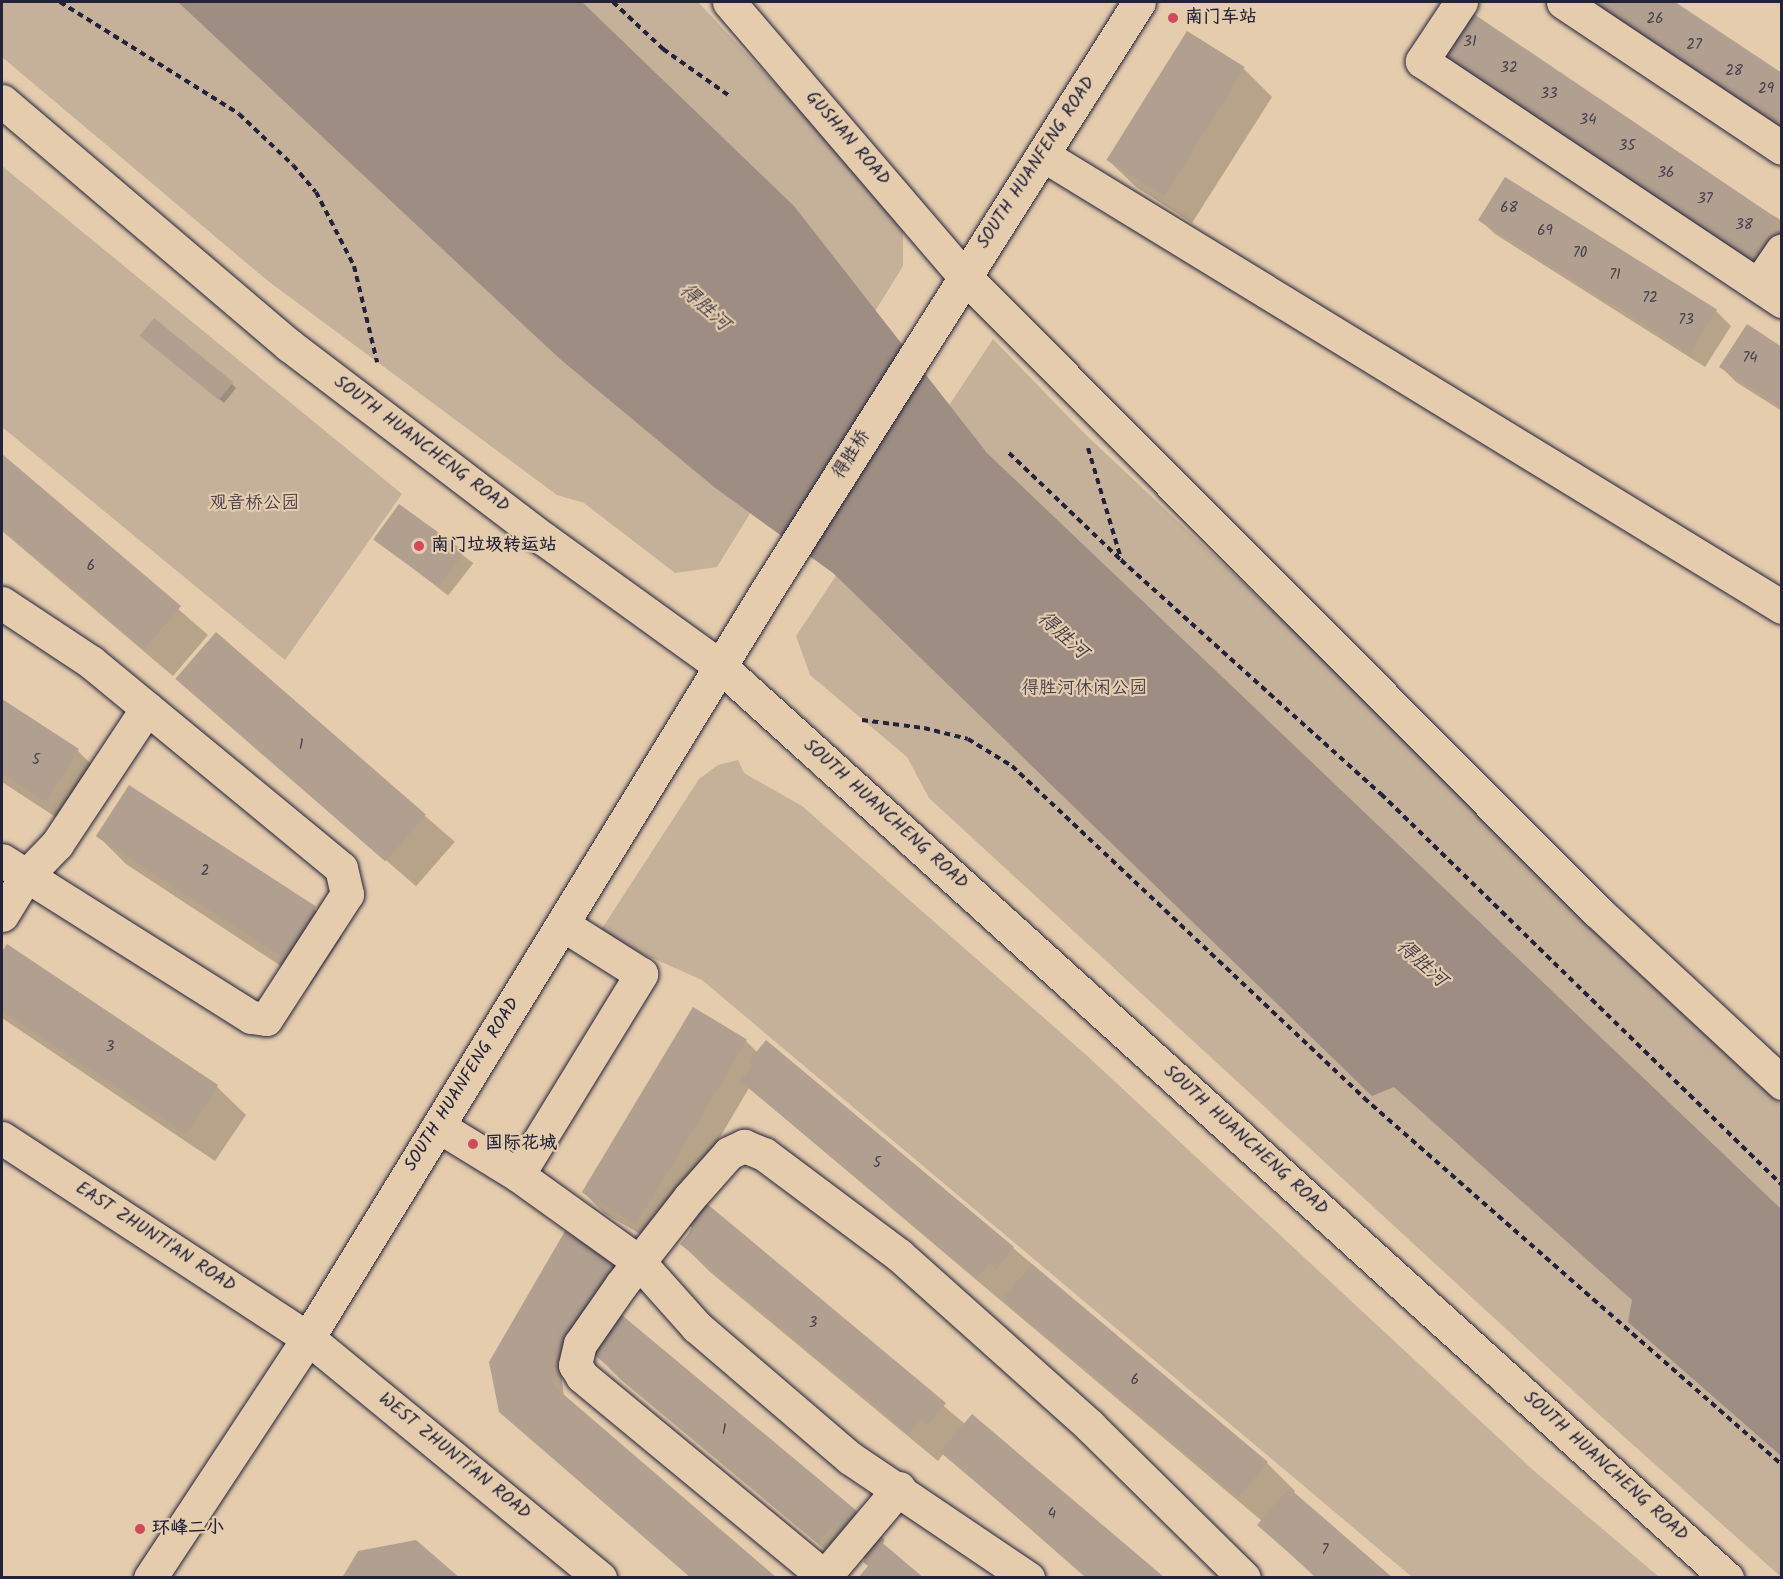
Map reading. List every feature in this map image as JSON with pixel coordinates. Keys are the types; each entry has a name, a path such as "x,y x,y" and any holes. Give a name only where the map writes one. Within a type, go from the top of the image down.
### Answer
{"main road":[{"name":"GUSHAN ROAD","path":"729,2 964,276 1597,911 1782,1083"},
{"name":"SOUTH HUANFENG ROAD","path":"934,324 1139,2"},
{"path":"1461,2 1422,61 1770,293 1782,250"},
{"path":"1563,2 1782,148"},
{"name":"SOUTH HUANCHENG ROAD","path":"2,101 289,345 544,539 720,666 1727,1578"},
{"path":"1043,154 1782,608"},
{"name":"得胜桥","path":"769,587 934,324"},
{"name":"SOUTH HUANFENG ROAD","path":"150,1578 308,1338 769,587"},
{"path":"2,603 91,662 341,868 347,894 266,1019 251,1017 14,868"},
{"path":"2,915 14,868 57,844 147,708"},
{"path":"518,1175 641,974 562,924"},
{"path":"438,1126 518,1175 639,1262 697,1327 785,1405 850,1458 899,1488 1028,1578"},
{"name":"EAST ZHUNTI'AN ROAD","path":"2,1138 308,1338"},
{"path":"899,1488 825,1577 582,1376 575,1365 580,1344 639,1262 729,1153 744,1146 765,1154 899,1255 1090,1426 1244,1578"},
{"name":"WEST ZHUNTI'AN ROAD","path":"308,1338 600,1578"}],"path":[{"path":"60,2 239,114 293,165 316,192 354,266 377,362"},
{"path":"613,2 663,49 728,95"},
{"path":"1087,443 1121,560"},
{"path":"1010,453 1121,560 1381,794 1782,1185"},
{"path":"862,720 968,739 1012,766 1364,1098 1782,1465"}],"green space":[{"path":"2,2 698,2 903,220 903,266 717,567 675,573 584,503 557,495 268,281 2,57"},
{"name":"观音桥公园","path":"2,166 402,494 285,660 2,427"},
{"name":"得胜河休闲公园","path":"993,339 1084,433 1377,709 1781,1105 1781,1577 1593,1409 929,798 907,757 810,675 796,636"},
{"path":"738,760 744,773 802,806 1084,1053 1533,1470 1659,1577 1412,1577 702,980 641,953 601,930 699,779 718,765"}],"water":[{"name":"得胜河","path":"178,2 582,2 794,206 987,453 1781,1209 1781,1456 1628,1322 1632,1300 1394,1087 1372,1096 833,573 714,487 560,359"}],"building":[{"path":"1579,2 1675,2 1782,73 1782,137"},
{"path":"1465,8 1778,219 1748,263 1435,52"},
{"path":"1187,31 1245,67 1164,196 1106,160"},
{"path":"1505,177 1717,309 1690,353 1478,220"},
{"path":"154,318 233,382 219,400 140,336"},
{"path":"1747,324 1782,347 1782,407 1719,367"},
{"path":"2,454 181,606 144,649 2,528"},
{"name":"南门垃圾转运站","path":"399,504 465,552 439,587 373,540"},
{"path":"216,632 426,814 385,861 175,679"},
{"path":"2,699 79,749 45,802 2,773"},
{"path":"129,785 316,906 283,958 96,836"},
{"path":"7,944 218,1085 186,1134 2,1011 2,951"},
{"path":"693,1007 747,1039 636,1225 582,1192"},
{"path":"766,1040 1014,1247 996,1269 989,1263 976,1278 740,1081 753,1066 749,1061"},
{"path":"706,1203 946,1403 928,1425 921,1419 909,1434 680,1244 693,1229 688,1224"},
{"path":"565,1231 614,1263 552,1361 555,1387 777,1578 691,1578 499,1412 489,1362"},
{"path":"1032,1264 1268,1462 1238,1497 1002,1299"},
{"path":"617,1311 857,1511 839,1533 832,1527 819,1542 591,1352"},
{"path":"972,1414 1165,1578 1089,1578 940,1452"},
{"path":"1289,1488 1393,1578 1318,1578 1257,1525"},
{"path":"416,1540 460,1578 342,1578 358,1551"},
{"path":"880,1541 924,1578 858,1578 868,1566 863,1562"}],"place":[{"name":"南门车站","path":"1173,18"},
{"name":"南门垃圾转运站","path":"419,546"},
{"name":"国际花城","path":"473,1144"},
{"name":"环峰二小","path":"140,1529"}]}
